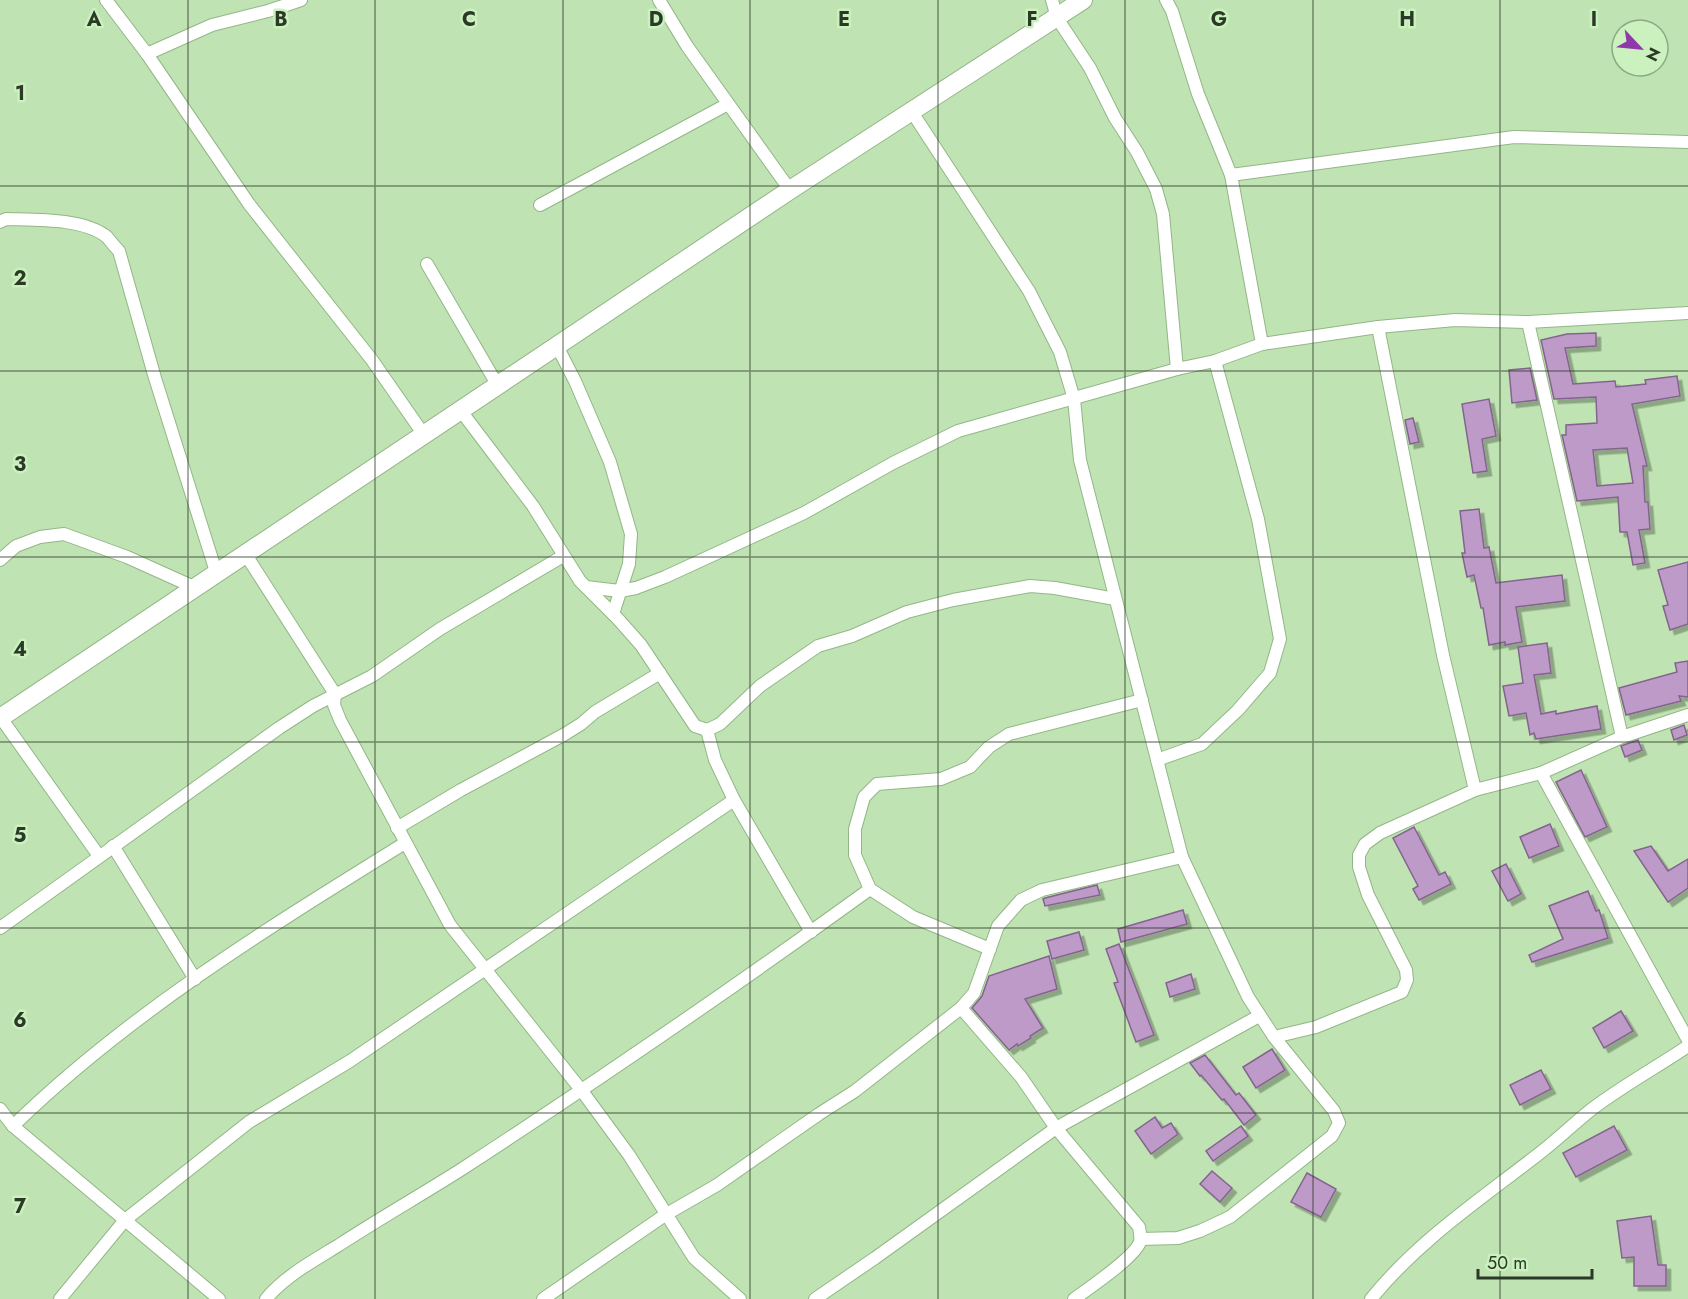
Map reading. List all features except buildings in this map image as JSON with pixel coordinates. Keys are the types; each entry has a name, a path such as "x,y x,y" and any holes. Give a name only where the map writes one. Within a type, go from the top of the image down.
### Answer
{"main road":[{"path":"2,714 217,575 790,190 912,112 1054,9 1083,0"}],"street":[{"path":"106,0 147,54 249,204 372,360 424,435"},
{"path":"147,54 212,26 301,0"},
{"path":"659,0 687,46 790,190"},
{"path":"1166,0 1206,115 1231,175 1262,344"},
{"path":"1054,9 1090,68 1156,189 1163,213 1177,369"},
{"path":"540,205 728,104"},
{"path":"912,112 1029,291 1060,352 1074,399 1080,460 1182,857 1259,1016 1334,1111 1339,1123 1332,1136 1230,1217 1178,1238 1141,1239"},
{"path":"1231,175 1514,137 1688,142"},
{"path":"0,222 6,219 44,220 86,226 106,236 119,251 217,575"},
{"path":"427,264 498,386"},
{"path":"586,587 621,591 665,577 804,513 892,463 958,431 1177,369 1215,361 1262,344 1378,327 1455,321 1528,322 1688,315"},
{"path":"1528,322 1622,737"},
{"path":"1378,327 1443,655 1476,790"},
{"path":"557,346 575,381 610,462 631,534 629,564 613,614"},
{"path":"1157,760 1202,744 1238,710 1270,673 1280,639 1258,519 1215,361"},
{"path":"460,411 532,506 563,556 586,587 641,645 695,726 707,730 720,724 760,686 818,646 852,636 907,612 953,600 1030,586 1115,599"},
{"path":"0,560 16,546 40,537 64,534 127,556 196,588"},
{"path":"246,555 334,694 334,705 340,720 450,925 582,1091 628,1155 694,1258 740,1299"},
{"path":"0,928 279,728 334,694 372,676 440,629 563,556"},
{"path":"397,828 490,773 565,734 595,712 660,674"},
{"path":"990,949 913,917 870,890 855,855 855,829 864,797 877,784 941,780 970,767 989,747 1009,734 1142,700"},
{"path":"2,714 99,855"},
{"path":"1274,1037 1316,1027 1402,992 1407,980 1406,970 1368,895 1359,867 1359,855 1365,844 1380,833 1476,790 1541,773 1622,737 1688,716"},
{"path":"707,730 715,760 734,800 811,932"},
{"path":"1541,773 1688,1040"},
{"path":"60,1299 124,1220 249,1122 350,1061 734,800"},
{"path":"13,1126 50,1090 122,1031 266,929 405,843"},
{"path":"113,846 195,979"},
{"path":"543,1299 665,1215 717,1185 855,1091 961,1008 974,993 998,926 1022,900 1042,890 1182,857"},
{"path":"266,1299 299,1270 429,1190 582,1091 870,890"},
{"path":"961,1008 1021,1077 1056,1128 1139,1227 1141,1239 1136,1250 1101,1280 1074,1299"},
{"path":"815,1299 1056,1128 1259,1016"},
{"path":"1371,1299 1413,1253 1484,1193 1537,1156 1593,1108 1688,1046"},
{"path":"1,1114 219,1299"}]}
